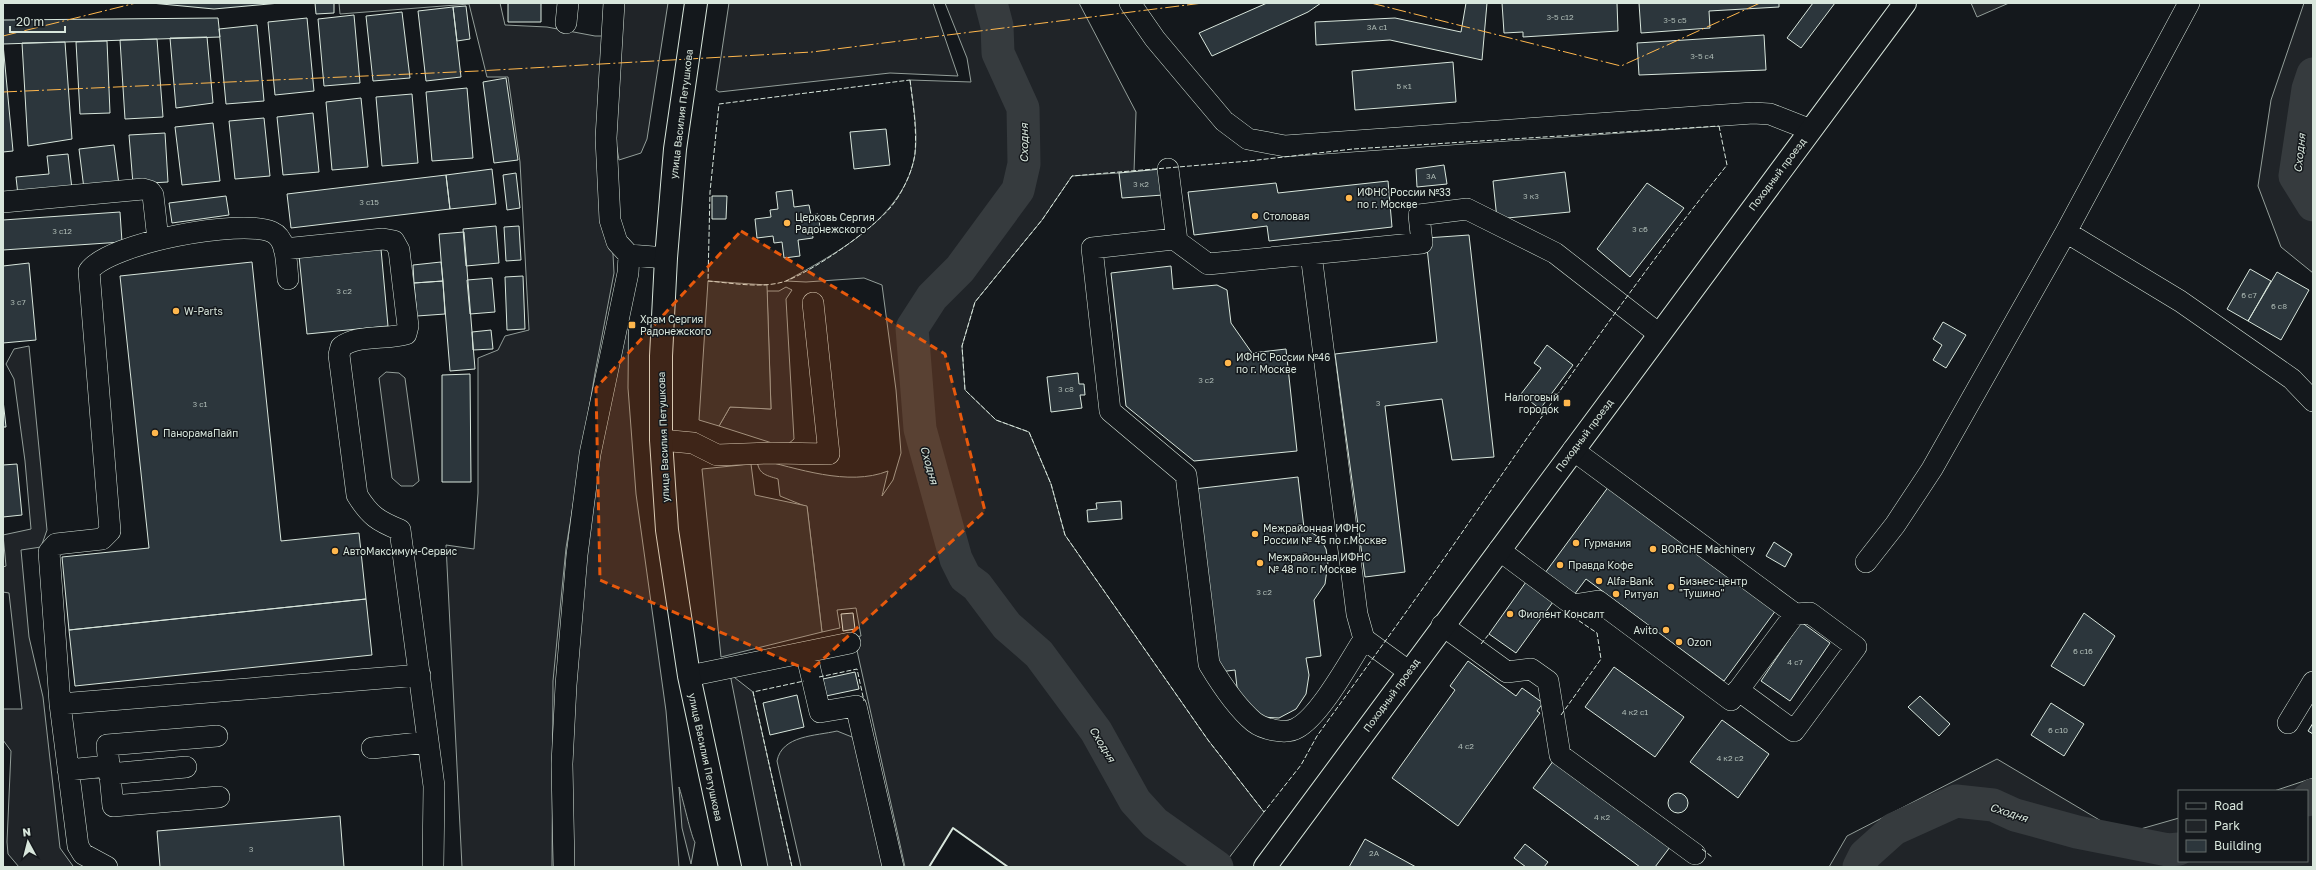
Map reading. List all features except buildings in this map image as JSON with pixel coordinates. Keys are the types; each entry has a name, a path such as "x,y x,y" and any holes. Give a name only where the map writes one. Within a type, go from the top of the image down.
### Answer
{"main road":[{"name":"улица Василия Петушкова","path":"696,3 675,149 666,258 661,356 661,440 667,530 689,676 730,867"},
{"name":"Походный проезд","path":"1265,867 1408,671 1905,3"}],"street":[{"path":"614,3 606,138 610,220 617,242 629,255 666,258"},
{"path":"1130,3 1155,39 1224,122 1248,139 1255,141 1284,146 1752,114 1770,114 1810,130"},
{"path":"1866,562 1895,524 1932,469 2066,232 2190,3"},
{"path":"1168,169 1176,241"},
{"path":"3,202 143,189 150,191 153,195 158,240"},
{"path":"1364,638 1313,715 1296,729 1278,731 1255,722 1219,682 1209,664 1186,475 1110,411 1092,248 1174,239 1208,264 1422,243 1419,215 1467,209 1555,253 1659,334"},
{"path":"107,867 83,854 78,846 60,704 49,552 56,544 102,539 110,531 89,270 94,264 130,248 158,240 194,232 248,229 272,232 282,242 288,279"},
{"path":"2066,232 2180,302 2292,379 2313,401"},
{"path":"284,249 384,239 394,241 400,250 407,319 406,334 395,337 351,342 341,347 339,355 357,495 366,510 378,521 400,530 434,786 433,867"},
{"path":"1311,254 1355,599 1364,638 1408,671"},
{"path":"564,867 562,764 566,685 577,555 590,454 628,273 629,255"},
{"path":"661,440 692,444 717,455 772,453 829,454 813,302"},
{"path":"1573,450 1795,614 1810,613 1856,647 1794,731 1738,690"},
{"path":"1498,550 1573,605 1598,601 1731,700 1795,614"},
{"path":"1442,626 1507,672 1531,669 1548,681 1560,755 1695,854"},
{"path":"689,676 850,642"},
{"path":"806,652 820,712 856,706 893,867"},
{"path":"60,704 420,675"},
{"path":"2288,723 2313,682"},
{"path":"217,736 107,745 113,806 219,797"},
{"path":"372,748 428,742"},
{"path":"68,770 186,767"}],"highlighted area":[{"path":"741,231 945,354 985,511 810,671 600,580 596,388"}],"green space":[{"path":"339,3 500,3 505,25 547,27 595,36 612,36 620,3 668,3 647,139 641,153 619,160 616,143 605,227 613,254 614,273 595,373 566,548 553,681 552,867 462,867 446,545 474,549 478,493 478,358 498,350 505,336 529,330 520,162 508,77 487,77 469,4 340,14"},
{"path":"729,3 933,3 958,76 890,73 719,92 716,90"},
{"path":"945,3 1079,3 1136,112 1134,172 1072,176 1042,220 975,302 962,346 965,390 996,420 1029,432 1051,484 1065,535 1208,740 1264,812 1222,867 1008,867 953,828 929,867 905,867 854,637 861,636 856,608 837,610 840,628 822,632 807,507 780,496 778,479 766,475 759,468 757,459 805,471 840,477 873,475 888,471 882,496 893,480 901,453 896,390 882,285 864,278 806,282 786,281 847,245 866,231 898,196 909,176 916,145 916,126 910,80 971,82 967,58"},
{"path":"2304,3 2313,3 2313,273 2281,247 2258,186 2271,100"},
{"path":"629,283 628,388 636,494 666,711 679,867 572,867 569,791 581,560"},
{"path":"786,287 792,290 786,299 794,439 787,445 772,443 719,426 730,407 771,409 767,291 779,291"},
{"path":"29,346 47,530 41,547 21,550 29,637 43,697 60,848 73,866 71,867 19,867 8,854 7,842 11,751 3,740 3,709 22,709 9,593 3,592 3,567 6,566 3,535 31,529 25,461 14,379 6,364 14,349"},
{"path":"386,372 399,373 405,378 419,481 413,486 401,486 392,478 379,378"},
{"path":"730,674 753,692 792,867 768,867"},
{"path":"837,731 852,737 856,743 884,867 801,867 777,761 780,752 793,741"},
{"path":"1997,759 2123,834 2178,818 2178,862 2308,862 2308,790 2277,790 2313,778 2313,867 1829,867 1847,836"},
{"path":"679,787 695,842 691,864 682,828"}],"shaded area":[{"path":"1971,3 2009,3 1977,17"},
{"path":"708,281 767,285 771,409 730,407 719,426 699,420"},
{"path":"751,464 755,495 807,506 822,632 721,657 702,469"}],"waterway":[{"name":"Сходня","path":"991,3 997,26 998,53 1023,108 1024,164 1018,190 960,269 932,297 912,328 920,429 956,559 965,577 977,586 1007,626 1039,654 1096,731 1135,801 1155,823 1217,867"},
{"name":"Сходня","path":"2313,74 2308,89 2295,176 2313,205"},
{"name":"Сходня","path":"2308,799 2313,795"},
{"name":"Сходня","path":"1859,867 1865,855 1894,829 1956,801 1993,805 2015,815 2077,832 2168,850 2178,849"}],"fence":[{"path":"910,80 915,126 914,160 903,189 881,218 827,259 786,281 767,285 708,281 710,192 719,104 910,80"},
{"path":"1719,126 1727,165 1657,255 1591,347 1317,736 1301,765 1264,812 1208,740 1065,535 1051,484 1029,432 996,420 965,390 962,346 975,302 1042,220 1072,176 1249,161 1353,149 1719,126"},
{"path":"1561,715 1601,659 1597,633 1569,614"},
{"path":"1481,644 1489,634"},
{"path":"819,677 857,669 864,701"},
{"path":"792,867 753,692 804,681"},
{"path":"1702,849 1712,857"}],"wall":[{"path":"929,867 953,828 1008,867"}],"power":[{"path":"3,36 136,3"},
{"path":"3,92 478,71 812,52 1203,3"},
{"path":"1371,3 1621,66 1760,3"}],"place":[{"name":"ИФНС России №33 по г. Москве","path":"1349,198"},
{"name":"Столовая","path":"1255,216"},
{"name":"Церковь Сергия Радонежского","path":"787,223"},
{"name":"W-Parts","path":"176,311"},
{"name":"Храм Сергия Радонежского","path":"632,325"},
{"name":"ИФНС России №46 по г. Москве","path":"1228,363"},
{"name":"Налоговый городок","path":"1567,403"},
{"name":"ПанорамаПайп","path":"155,433"},
{"name":"Межрайонная ИФНС России № 45 по г.Москве","path":"1255,534"},
{"name":"Гурмания","path":"1576,543"},
{"name":"BORCHE Machinery","path":"1653,549"},
{"name":"АвтоМаксимум-Сервиc","path":"335,551"},
{"name":"Межрайонная ИФНС № 48 по г. Москве","path":"1260,563"},
{"name":"Правда Кофе","path":"1560,565"},
{"name":"Alfa-Bank","path":"1599,581"},
{"name":"Бизнес-центр \"Тушино\"","path":"1671,587"},
{"name":"Ритуал","path":"1616,594"},
{"name":"Фиолент Консалт","path":"1510,614"},
{"name":"Avito","path":"1666,630"},
{"name":"Ozon","path":"1679,642"}]}
